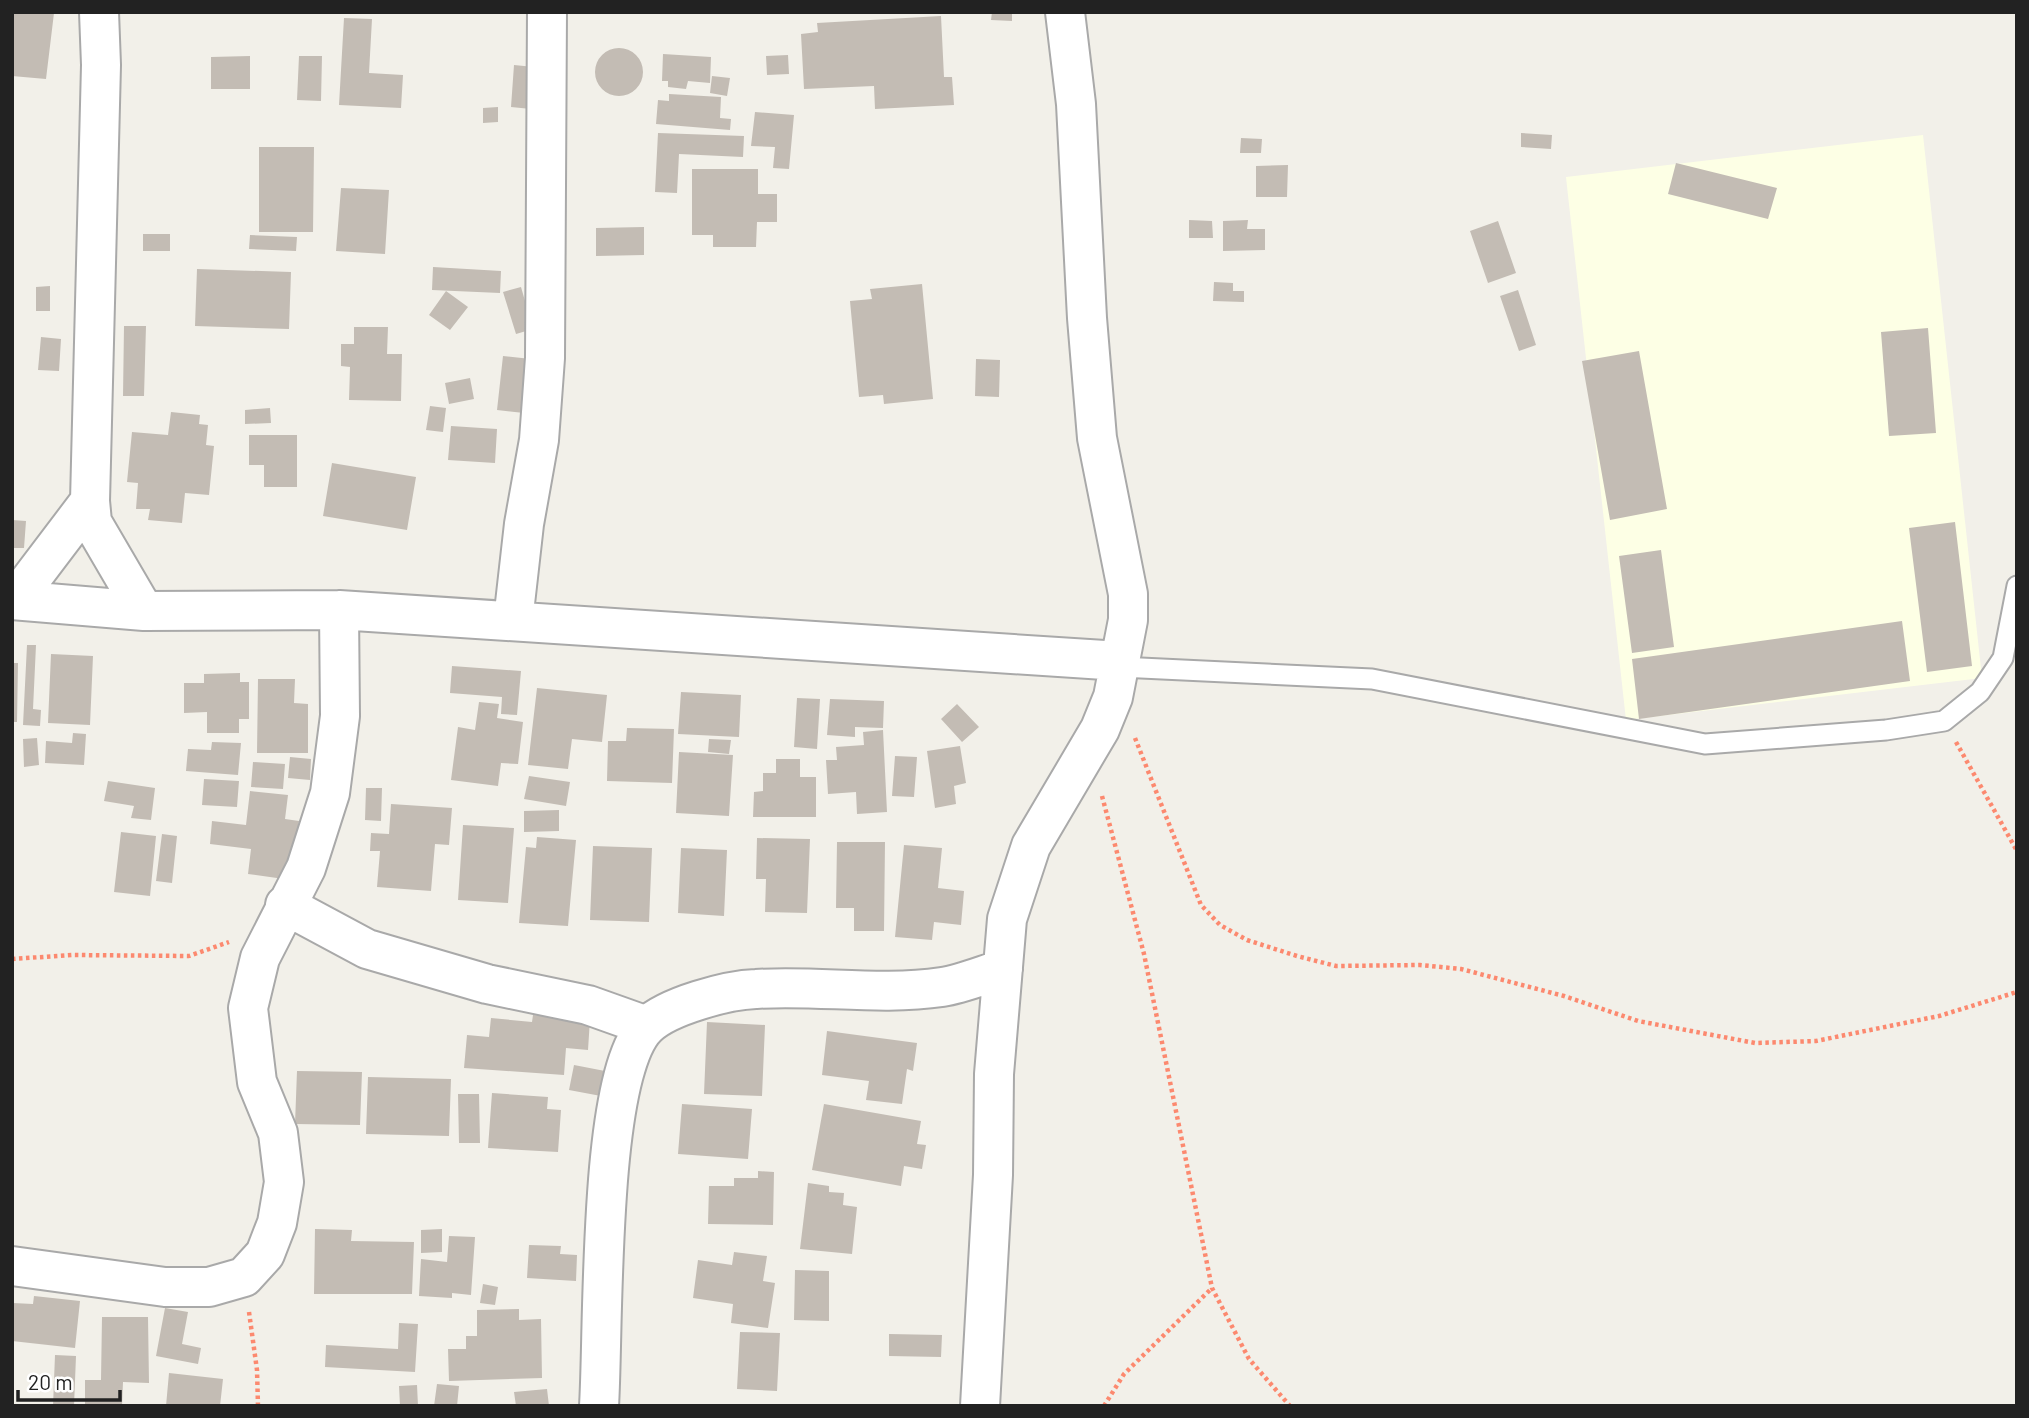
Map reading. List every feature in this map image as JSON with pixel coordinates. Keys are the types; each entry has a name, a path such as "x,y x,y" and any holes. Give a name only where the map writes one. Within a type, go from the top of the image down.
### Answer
{"street":[{"path":"99,12 102,65 89,501 92,522 144,611"},
{"path":"513,621 524,524 539,440 545,358 547,12"},
{"path":"980,1406 993,1175 994,1074 1007,919 1017,880 1031,846 1090,751 1118,675 1128,621 1128,594 1097,438 1087,318 1076,103 1065,12"},
{"path":"14,600 89,501"},
{"path":"14,600 144,611 339,610 513,621 1118,675"},
{"path":"12,1266 165,1287 209,1287 243,1277 265,1254 277,1223 284,1182 278,1133 257,1083 248,1008 260,958 279,916 306,868 330,793 340,716 339,610"},
{"path":"279,916 367,949 487,984 588,1005 647,1026"},
{"path":"599,1406 608,1163 632,1046 647,1026 673,1009 753,989 891,992 944,987 1003,969"}],"lane":[{"path":"1118,675 1372,679 1705,744 1886,730 1944,721 1980,692 2003,658 2017,586"}],"path":[{"path":"1118,675 1169,827 1201,905 1220,925 1247,940 1336,965 1420,965 1461,970 1564,996 1638,1021 1755,1043 1815,1041 1939,1016 2017,992"},
{"path":"1944,721 2017,851"},
{"path":"1090,751 1144,954 1212,1288 1249,1359 1290,1406"},
{"path":"12,959 72,955 189,956 279,916"},
{"path":"243,1277 257,1370 258,1406"},
{"path":"1104,1406 1124,1374 1212,1288"}],"shaded area":[{"path":"1923,135 1982,678 1626,720 1566,177"}],"building":[{"path":"12,12 54,13 46,79 12,76"},
{"path":"992,12 1012,12 1012,21 991,20"},
{"path":"941,16 944,77 952,77 954,105 875,109 874,86 804,89 801,34 818,32 817,23"},
{"path":"344,18 372,19 369,73 403,75 401,108 339,105"},
{"path":"619,48 636,55 643,72 636,89 619,96 602,89 595,72 602,55"},
{"path":"663,54 711,57 710,83 688,81 686,89 668,87 668,81 662,81"},
{"path":"788,55 789,74 767,75 766,56"},
{"path":"250,56 250,89 211,89 211,57"},
{"path":"299,56 322,56 321,101 297,100"},
{"path":"514,65 534,67 531,109 511,107"},
{"path":"712,76 730,78 727,96 710,93"},
{"path":"669,94 721,97 720,118 731,119 730,130 656,124 658,100 669,101"},
{"path":"498,107 498,122 483,123 483,108"},
{"path":"755,112 794,115 789,169 773,168 775,147 751,146"},
{"path":"658,133 744,136 743,157 679,154 677,193 655,192"},
{"path":"1521,133 1552,135 1551,149 1521,147"},
{"path":"1241,138 1262,139 1261,153 1240,153"},
{"path":"259,147 314,147 313,232 259,232"},
{"path":"1676,163 1777,188 1768,219 1668,194"},
{"path":"1288,165 1287,197 1256,197 1256,166"},
{"path":"692,169 758,169 758,194 777,194 777,222 757,222 756,247 713,247 713,235 692,235"},
{"path":"341,188 389,190 385,254 336,251"},
{"path":"1189,220 1212,221 1213,238 1189,238"},
{"path":"1248,220 1247,229 1265,229 1265,250 1223,251 1223,221"},
{"path":"1498,221 1516,273 1488,283 1470,231"},
{"path":"644,227 644,255 596,256 596,228"},
{"path":"143,234 170,234 170,251 143,251"},
{"path":"250,235 297,237 296,251 249,249"},
{"path":"433,267 501,271 500,293 432,290"},
{"path":"197,269 291,272 289,329 195,326"},
{"path":"1214,282 1233,283 1233,291 1244,291 1244,302 1213,301"},
{"path":"922,284 933,399 884,404 883,395 859,397 850,301 872,299 870,289"},
{"path":"50,286 50,311 36,311 36,287"},
{"path":"521,287 533,329 516,334 503,292"},
{"path":"1518,290 1536,345 1519,351 1500,296"},
{"path":"446,291 468,307 450,330 429,315"},
{"path":"124,326 146,326 144,396 123,396"},
{"path":"354,327 388,327 387,354 402,354 401,401 349,400 350,367 341,366 341,344 354,344"},
{"path":"1928,328 1936,433 1889,436 1881,332"},
{"path":"41,337 61,339 59,371 38,370"},
{"path":"1639,351 1667,509 1610,520 1582,361"},
{"path":"503,356 531,359 524,413 497,410"},
{"path":"976,359 1000,360 999,397 975,396"},
{"path":"470,378 474,399 449,404 445,383"},
{"path":"430,406 446,408 443,432 426,430"},
{"path":"270,408 271,423 245,424 245,410"},
{"path":"171,412 200,415 199,424 208,425 206,445 214,446 209,495 185,493 182,523 148,520 150,509 136,509 138,483 127,482 132,432 168,435"},
{"path":"451,426 497,429 495,463 448,460"},
{"path":"249,435 297,435 297,487 264,487 264,465 249,465"},
{"path":"332,463 416,477 407,530 323,516"},
{"path":"12,520 26,521 24,548 12,548"},
{"path":"1955,522 1972,666 1927,672 1909,528"},
{"path":"1661,550 1674,647 1632,653 1619,556"},
{"path":"1902,621 1910,681 1639,719 1632,659"},
{"path":"27,645 36,645 33,709 41,710 40,726 23,725"},
{"path":"51,654 93,656 90,725 48,723"},
{"path":"12,663 18,663 17,722 12,722"},
{"path":"452,666 521,671 517,715 501,714 502,697 450,693"},
{"path":"240,673 240,682 249,682 249,719 239,719 239,733 207,733 207,712 184,713 184,683 204,683 204,674"},
{"path":"258,679 295,679 294,703 308,704 308,753 257,753"},
{"path":"537,688 607,695 602,742 572,739 568,769 528,765"},
{"path":"681,692 741,695 739,737 678,734"},
{"path":"797,698 820,699 817,749 794,747"},
{"path":"830,699 884,701 883,728 855,727 855,737 827,735"},
{"path":"479,702 499,704 497,718 523,722 518,764 501,763 498,786 451,780 458,727 475,730"},
{"path":"957,704 979,727 962,742 941,719"},
{"path":"627,728 674,729 672,783 607,781 608,741 626,741"},
{"path":"883,730 887,812 857,814 856,792 828,794 826,760 837,760 836,747 864,745 863,732"},
{"path":"73,733 86,734 84,765 45,763 46,741 72,743"},
{"path":"37,738 39,765 24,767 23,739"},
{"path":"709,739 731,740 729,754 708,752"},
{"path":"212,742 241,743 238,775 186,771 188,749 211,750"},
{"path":"960,746 966,783 954,786 956,804 935,808 927,751"},
{"path":"679,752 733,755 729,816 676,813"},
{"path":"895,756 917,757 914,797 892,796"},
{"path":"290,757 311,759 310,780 288,778"},
{"path":"776,759 800,759 800,777 816,777 816,817 753,817 754,792 763,791 763,773 776,773"},
{"path":"253,762 285,764 283,789 251,787"},
{"path":"529,776 570,782 566,806 524,799"},
{"path":"204,779 239,781 237,807 202,805"},
{"path":"108,781 155,788 151,820 131,818 134,806 104,801"},
{"path":"366,788 382,788 381,821 365,820"},
{"path":"250,791 288,795 285,819 299,821 291,880 248,874 251,849 210,844 212,821 246,825"},
{"path":"391,804 452,808 449,845 435,844 431,891 377,887 380,851 370,851 371,833 389,834"},
{"path":"559,810 559,831 524,832 524,811"},
{"path":"463,825 514,828 508,903 458,900"},
{"path":"121,832 156,836 150,896 114,892"},
{"path":"162,834 177,836 172,883 156,881"},
{"path":"537,837 576,840 568,926 519,923 526,847 536,848"},
{"path":"757,838 810,839 807,913 765,912 766,879 756,879"},
{"path":"837,842 885,842 884,931 854,931 854,908 836,908"},
{"path":"904,845 942,848 938,888 964,891 961,925 934,922 932,940 895,937"},
{"path":"593,846 652,848 649,922 590,920"},
{"path":"681,848 727,850 724,916 678,913"},
{"path":"533,1015 590,1019 588,1050 566,1048 564,1075 464,1068 467,1035 489,1037 491,1018 532,1022"},
{"path":"707,1022 765,1025 762,1096 704,1094"},
{"path":"827,1031 917,1043 913,1071 907,1069 902,1104 866,1100 869,1081 822,1075"},
{"path":"574,1065 605,1071 601,1096 569,1090"},
{"path":"297,1071 362,1072 360,1125 295,1124"},
{"path":"368,1077 451,1079 449,1136 366,1134"},
{"path":"492,1093 548,1097 547,1109 561,1110 558,1152 488,1148"},
{"path":"458,1094 479,1094 480,1143 459,1143"},
{"path":"682,1104 752,1109 748,1159 678,1154"},
{"path":"824,1104 921,1121 917,1144 926,1145 922,1169 904,1166 901,1186 812,1170"},
{"path":"758,1171 774,1172 773,1225 708,1224 709,1186 734,1186 734,1178 758,1178"},
{"path":"808,1183 829,1186 829,1192 844,1193 843,1205 857,1207 852,1254 800,1249"},
{"path":"315,1229 352,1230 351,1241 414,1242 412,1294 314,1294"},
{"path":"442,1229 442,1252 421,1253 421,1230"},
{"path":"449,1236 475,1237 471,1295 452,1293 452,1298 419,1296 421,1259 447,1262"},
{"path":"529,1245 561,1246 560,1254 577,1255 576,1281 527,1278"},
{"path":"734,1252 767,1256 763,1281 775,1283 768,1328 731,1323 733,1304 693,1298 698,1260 732,1265"},
{"path":"795,1270 829,1271 829,1321 794,1320"},
{"path":"483,1284 498,1287 495,1305 480,1303"},
{"path":"34,1296 80,1301 75,1348 12,1341 13,1303 33,1304"},
{"path":"165,1308 188,1312 182,1344 201,1348 198,1364 156,1356"},
{"path":"519,1309 519,1320 541,1319 542,1378 449,1381 448,1349 466,1349 466,1336 477,1336 477,1310"},
{"path":"102,1317 148,1317 149,1383 123,1382 122,1406 85,1406 85,1380 101,1380"},
{"path":"399,1323 418,1324 415,1372 325,1367 326,1345 398,1349"},
{"path":"740,1332 780,1333 777,1391 737,1389"},
{"path":"889,1334 942,1335 941,1357 889,1356"},
{"path":"55,1355 76,1356 74,1406 53,1406"},
{"path":"169,1373 223,1379 220,1406 166,1406"},
{"path":"437,1384 459,1386 457,1406 434,1406"},
{"path":"417,1385 418,1406 400,1406 399,1386"},
{"path":"547,1389 549,1406 516,1406 514,1392"}]}
